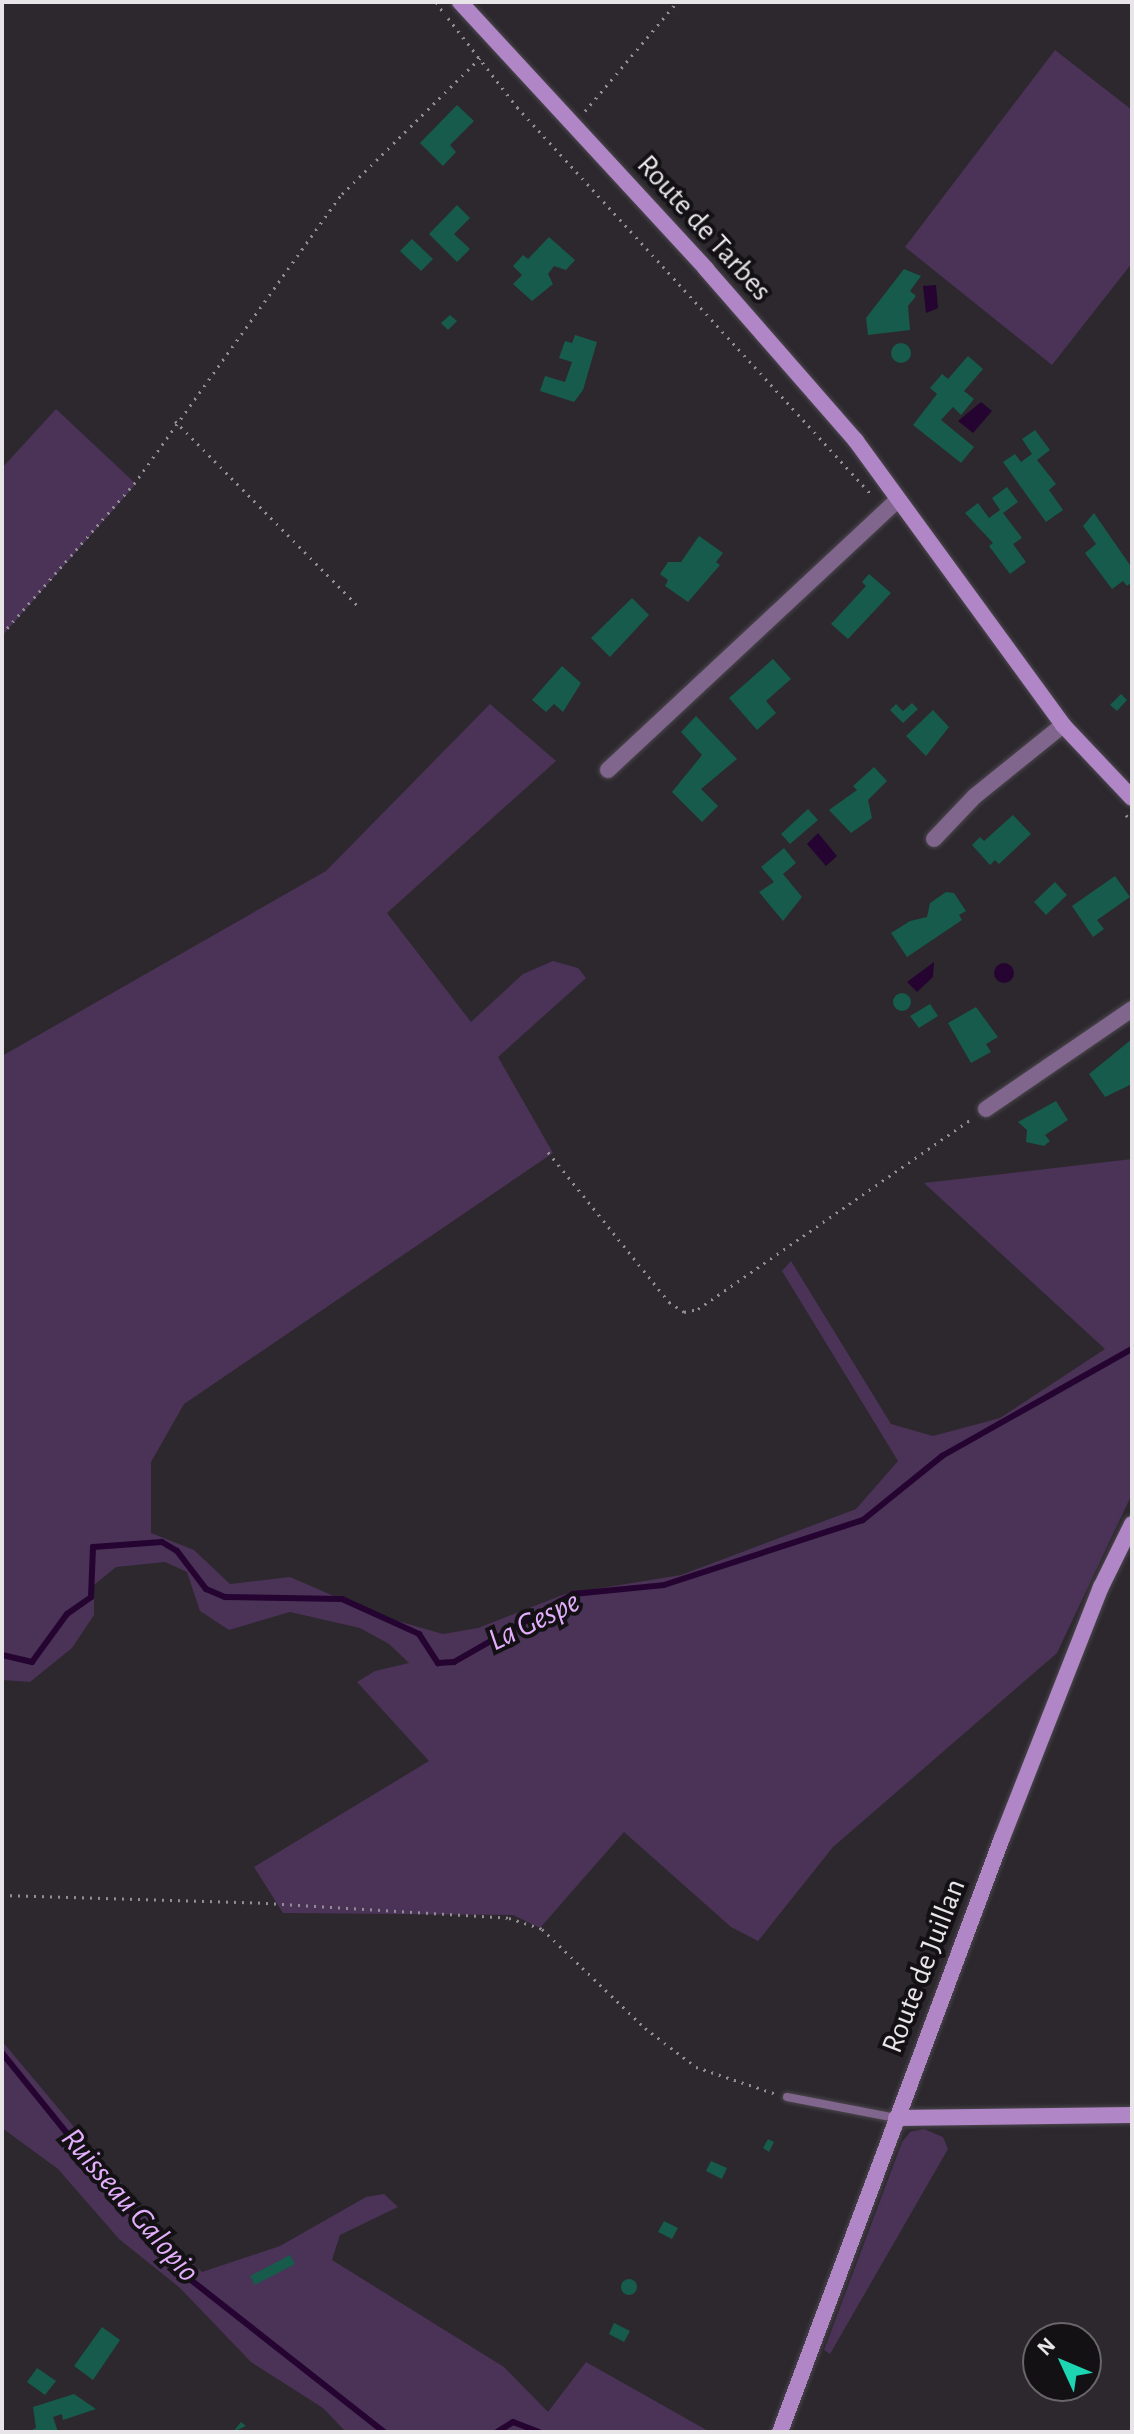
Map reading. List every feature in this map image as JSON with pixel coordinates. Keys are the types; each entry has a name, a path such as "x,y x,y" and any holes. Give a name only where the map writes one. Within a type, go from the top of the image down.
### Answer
{"street":[{"name":"Route de Tarbes","path":"460,2 495,45 757,328 856,441 892,506 1127,804"},
{"path":"608,770 773,620 892,506"},
{"path":"934,839 975,796 1063,725"},
{"path":"986,1109 1132,1009"},
{"name":"Route de Juillan","path":"780,2432 896,2118 1101,1587 1132,1524"},
{"path":"896,2118 1132,2115"}],"lane":[{"path":"787,2097 896,2118"}],"path":[{"path":"436,2 517,107 892,506"},
{"path":"572,127 677,2"},
{"path":"2,634 112,512 342,194 495,45"},
{"path":"175,421 360,608"},
{"path":"1127,804 1132,821"},
{"path":"548,1152 669,1302 684,1312 698,1309 986,1109"},
{"path":"2,1895 266,1903 509,1918 542,1929 645,2028 696,2067 787,2097"}],"shaded area":[{"path":"1055,50 1132,110 1132,263 1052,365 905,247"},
{"path":"936,285 938,308 926,313 923,286"},
{"path":"981,402 992,411 973,433 958,421"},
{"path":"56,409 136,484 2,636 2,468"},
{"path":"490,704 556,761 387,913 471,1022 523,974 553,961 578,968 586,978 498,1057 553,1153 184,1404 151,1462 151,1533 194,1550 230,1584 290,1577 380,1616 443,1634 478,1628 565,1594 681,1575 856,1509 898,1461 782,1271 791,1261 891,1424 933,1436 1000,1418 1105,1349 924,1183 1132,1159 1132,1494 1057,1653 833,1847 758,1941 731,1927 624,1832 540,1928 513,1915 283,1913 254,1867 429,1761 357,1682 375,1671 409,1663 389,1644 360,1628 290,1612 229,1630 200,1611 187,1572 165,1562 116,1567 94,1585 94,1615 72,1648 30,1682 2,1680 2,1056 326,871"},
{"path":"818,833 837,856 826,866 807,844"},
{"path":"934,962 933,977 917,992 907,982"},
{"path":"1004,963 1011,966 1014,973 1011,980 1004,983 997,980 994,973 997,966"},
{"path":"2,2041 172,2244 202,2272 280,2246 366,2197 384,2194 398,2207 340,2235 332,2260 504,2367 548,2412 586,2362 710,2432 346,2432 323,2408 251,2362 179,2287 119,2239 58,2169 2,2128"},
{"path":"924,2129 943,2137 948,2149 830,2354 824,2350 902,2142 910,2132"}],"building":[{"path":"457,105 474,121 450,145 456,152 443,166 420,143"},
{"path":"457,205 470,218 454,234 470,249 457,262 429,234"},
{"path":"549,237 575,260 566,270 554,266 548,274 553,284 532,301 513,284 522,275 513,266 523,255 528,259"},
{"path":"412,239 433,259 421,271 400,251"},
{"path":"904,269 921,276 910,291 916,296 908,306 910,330 868,335 866,318"},
{"path":"450,315 457,321 448,330 441,323"},
{"path":"575,335 597,342 583,390 574,402 540,391 545,376 565,382 572,362 559,358 565,341 572,343"},
{"path":"901,343 908,346 911,353 908,360 901,363 894,360 891,353 894,346"},
{"path":"968,356 983,369 964,391 974,399 961,415 953,407 941,420 974,447 961,463 913,425 937,394 930,388 942,374 948,379"},
{"path":"1035,430 1050,450 1037,460 1056,484 1049,490 1063,510 1046,522 1003,462 1015,454 1021,462 1032,454 1022,439"},
{"path":"1007,487 1018,502 1003,513 1022,538 1013,544 1026,562 1010,574 989,546 993,543 965,513 978,503 989,518 1000,510 992,498"},
{"path":"1094,513 1132,568 1132,582 1127,586 1123,581 1112,589 1085,553 1096,544 1083,526"},
{"path":"699,536 723,553 716,562 720,565 688,602 665,586 668,580 660,574 668,562 681,562"},
{"path":"869,574 891,593 848,639 831,624 866,586 862,582"},
{"path":"632,598 649,615 610,657 591,638"},
{"path":"773,659 791,679 766,701 776,713 757,730 729,698"},
{"path":"562,666 581,683 563,712 554,704 546,712 532,700"},
{"path":"1121,694 1127,700 1117,711 1110,705"},
{"path":"912,703 918,709 903,723 890,710 896,704 903,711"},
{"path":"933,710 949,727 926,756 906,736"},
{"path":"696,716 737,759 701,789 718,806 702,822 672,792 702,755 681,732"},
{"path":"874,767 887,781 868,800 872,818 851,833 829,810 857,790 853,786"},
{"path":"808,809 818,820 790,844 781,834"},
{"path":"1013,815 1031,834 999,864 995,860 990,865 972,845 980,837 984,841"},
{"path":"784,848 796,863 783,874 802,897 783,921 759,892 774,882 761,867"},
{"path":"1115,876 1130,897 1097,920 1104,929 1093,937 1072,906"},
{"path":"1055,882 1067,895 1046,915 1034,902"},
{"path":"946,892 954,893 966,911 959,915 962,920 907,957 891,933 910,921 927,917 930,903"},
{"path":"902,993 911,1002 902,1011 893,1002"},
{"path":"930,1004 938,1016 919,1028 910,1016"},
{"path":"976,1007 998,1037 986,1044 991,1052 971,1063 948,1023"},
{"path":"1132,1039 1132,1084 1105,1097 1089,1074"},
{"path":"1056,1101 1068,1120 1045,1135 1050,1141 1044,1146 1026,1142 1027,1130 1018,1122"},
{"path":"768,2139 774,2142 769,2152 763,2148"},
{"path":"711,2161 727,2168 722,2179 706,2171"},
{"path":"664,2221 678,2228 672,2239 658,2232"},
{"path":"290,2255 295,2264 255,2285 250,2276"},
{"path":"629,2279 635,2281 635,2293 629,2295 623,2293 621,2287 623,2281"},
{"path":"614,2323 630,2331 624,2342 609,2334"},
{"path":"102,2327 120,2340 93,2380 74,2366"},
{"path":"37,2368 56,2381 45,2395 27,2382"},
{"path":"74,2394 96,2409 63,2420 62,2414 53,2417 58,2432 28,2432 36,2428 33,2407"},
{"path":"241,2422 246,2426 233,2432"}],"waterway":[{"name":"La Gespe","path":"2,1655 32,1662 67,1614 91,1597 93,1547 162,1542 177,1551 206,1589 225,1597 342,1599 419,1634 438,1663 454,1662 573,1594 664,1585 863,1520 942,1456 1132,1349"},
{"name":"Ruisseau Galopio","path":"2,2053 177,2269 384,2432"},
{"name":"Ruisseau Galopio","path":"497,2432 513,2422 539,2432"}]}
